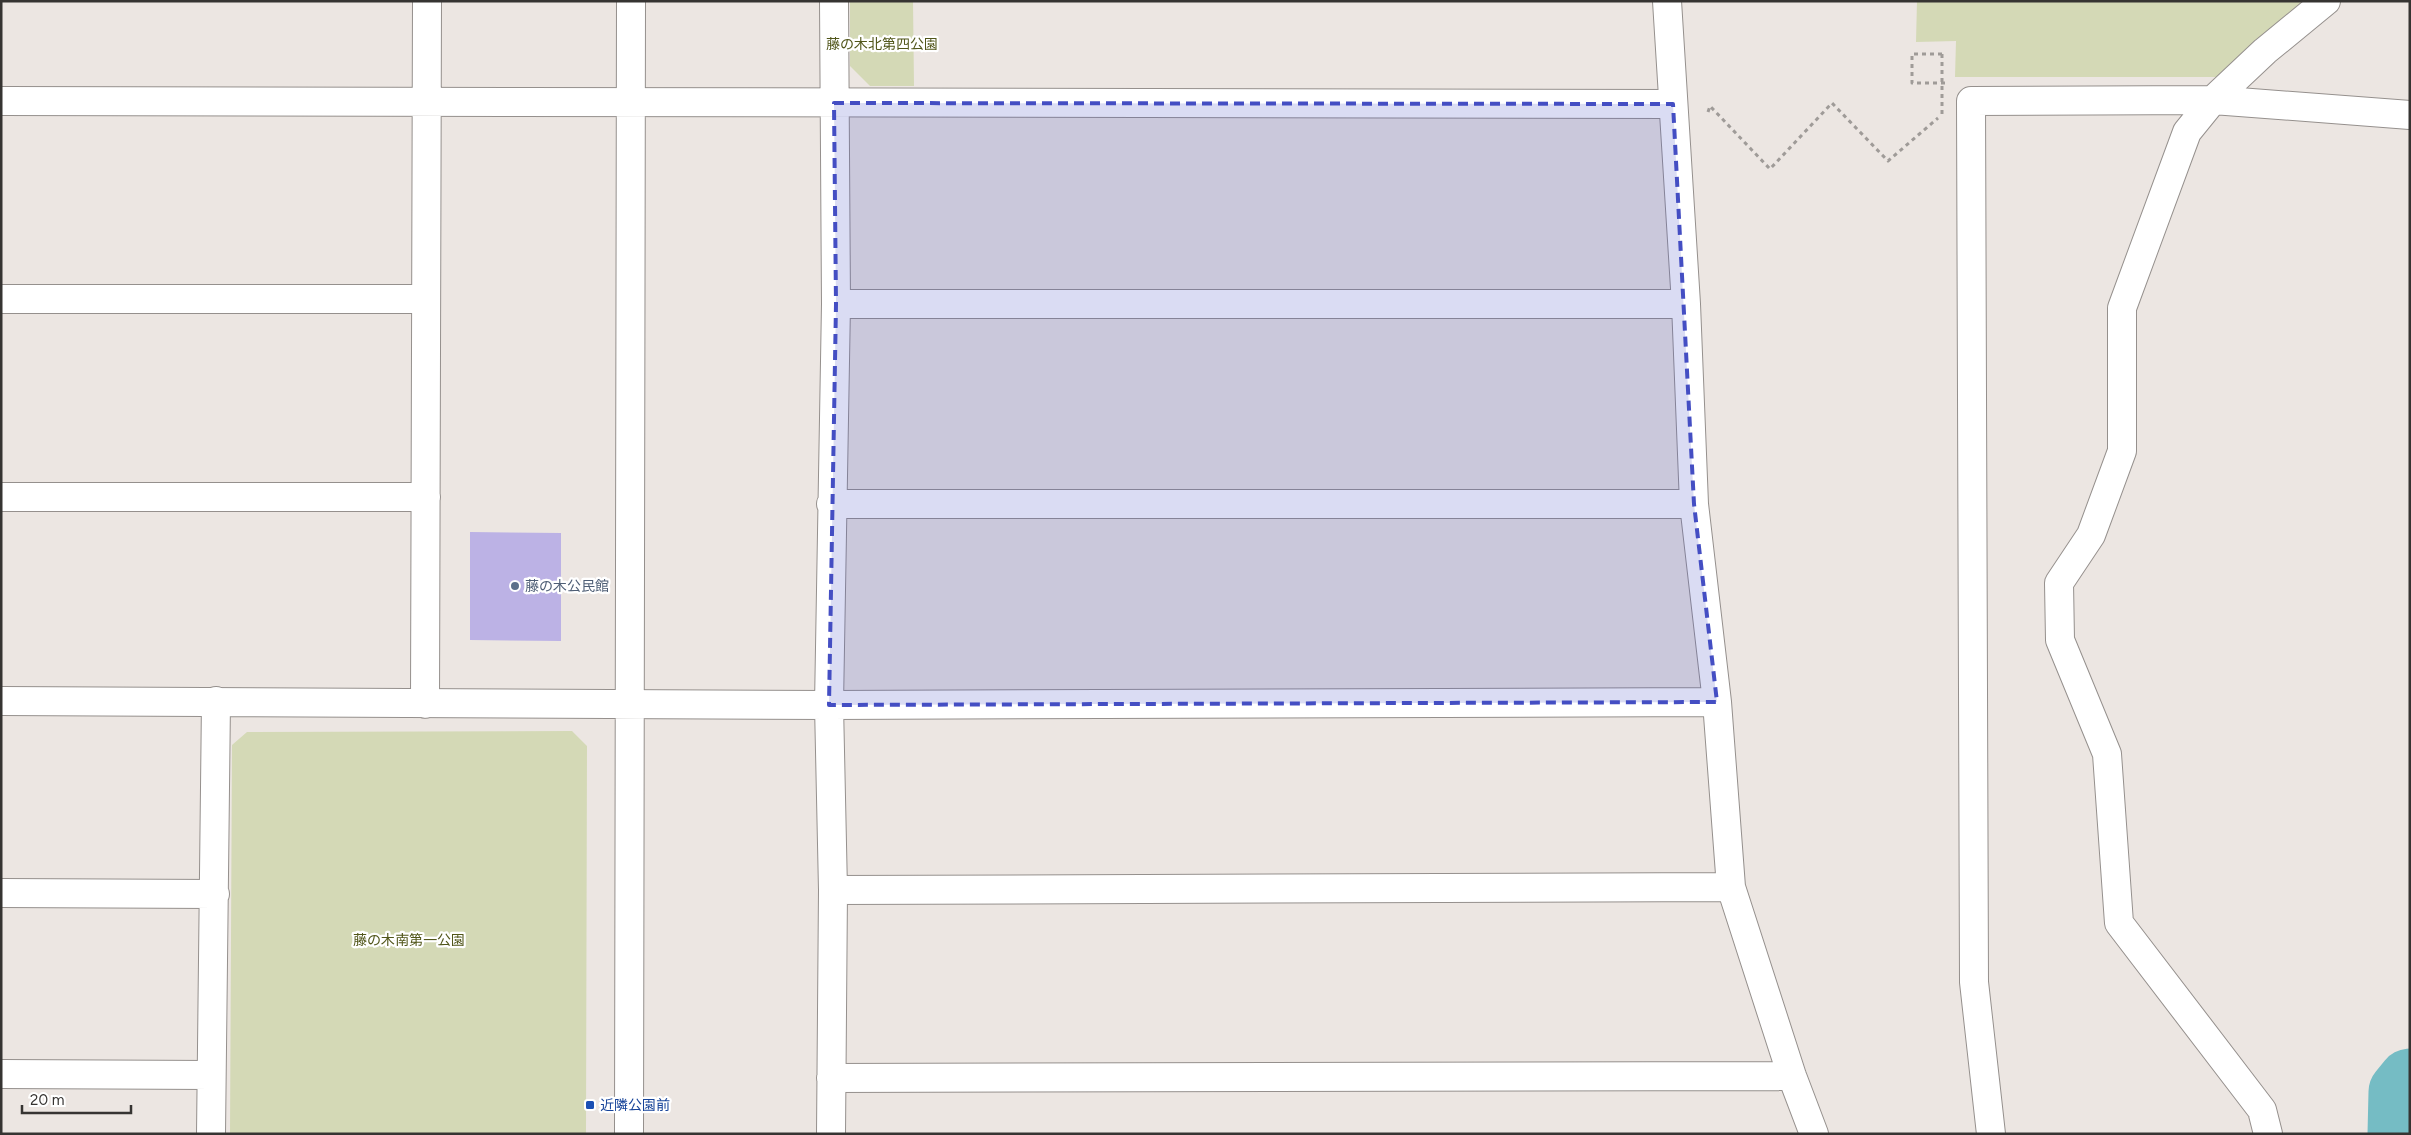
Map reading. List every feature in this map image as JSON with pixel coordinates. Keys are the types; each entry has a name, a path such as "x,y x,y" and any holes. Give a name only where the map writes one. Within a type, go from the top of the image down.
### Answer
{"street":[{"path":"425,704 427,1"},
{"path":"629,1134 631,1"},
{"path":"830,1134 833,890 829,705 831,504 836,304 834,1"},
{"path":"1667,1 1686,304 1694,504 1717,702 1731,887 1792,1076 1814,1134"},
{"path":"2268,1134 2262,1110 2119,923 2107,754 2060,640 2059,584 2091,535 2122,451 2122,308 2187,132 2213,100 2265,51 2326,1"},
{"path":"1991,1134 1974,982 1971,101 2213,100 2410,115"},
{"path":"1,101 1673,104"},
{"path":"1,299 425,299"},
{"path":"836,304 1686,304"},
{"path":"1,497 426,497"},
{"path":"831,504 1694,504"},
{"path":"1,701 216,701 425,704 629,702 829,705 1717,702"},
{"path":"211,1134 216,701"},
{"path":"833,890 1731,887"},
{"path":"1,893 215,894"},
{"path":"1,1074 211,1074"},
{"path":"830,1078 1792,1076"}],"path":[{"path":"1708,114 1710,106 1770,169 1832,103 1888,161 1942,114 1942,54 1912,54 1912,83 1971,83 1971,101"}],"highlighted area":[{"path":"834,103 1673,104 1694,504 1717,702 829,705 836,304"}],"green space":[{"name":"藤の木北第四公園","path":"850,1 913,1 914,86 870,86 850,66"},
{"path":"1917,1 2308,1 2221,77 1955,77 1956,41 1916,42"},
{"name":"藤の木南第一公園","path":"572,731 587,746 586,1134 230,1134 232,745 247,732"}],"building":[{"name":"藤の木公民館","path":"470,532 561,533 561,641 470,640"}],"waterway":[{"path":"2400,1134 2401,1092 2410,1081"}],"place":[{"name":"藤の木公民館","path":"515,586"},
{"name":"近隣公園前","path":"590,1105"}]}
